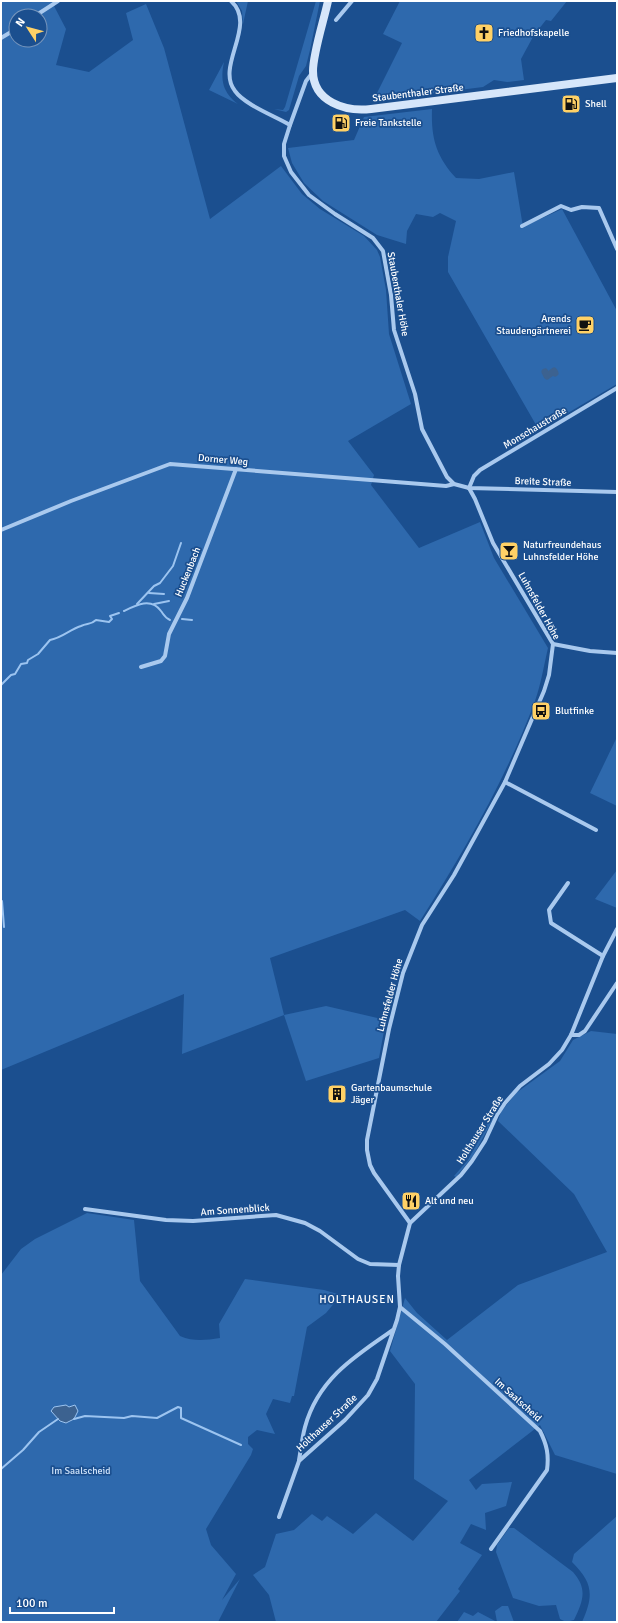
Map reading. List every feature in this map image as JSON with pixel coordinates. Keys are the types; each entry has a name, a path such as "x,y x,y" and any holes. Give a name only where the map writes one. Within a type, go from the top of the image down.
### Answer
{"main road":[{"path":"313,72 328,1"},
{"name":"Staubenthaler Straße","path":"313,72 321,92 328,99 344,108 358,110 617,78"}],"street":[{"path":"47,8 58,1"},
{"path":"231,1 237,8 241,20 230,72 231,86 240,98 290,125"},
{"path":"336,20 352,1"},
{"name":"Staubenthaler Höhe","path":"313,72 306,81 290,125 283,150 291,172 313,199 373,238 383,251 391,295 394,330 416,394 422,429 447,477 454,484"},
{"path":"522,226 561,206 571,210 582,207 599,208 617,249"},
{"name":"Monschaustraße","path":"469,488 474,476 480,470 617,388"},
{"name":"Dorner Weg","path":"1,530 71,500 166,465 236,469 446,486 454,484"},
{"name":"Huckenbach","path":"141,668 161,660 165,656 169,634 187,598 236,469"},
{"path":"454,484 469,488"},
{"name":"Breite Straße","path":"469,488 617,492"},
{"name":"Luhnsfelder Höhe","path":"410,1223 374,1173 370,1165 367,1150 389,1029 403,973 422,925 454,875 505,782 544,692 549,675 553,644 493,543 469,488"},
{"path":"553,644 590,651 617,653"},
{"path":"505,782 596,830"},
{"path":"568,883 549,910 551,923 603,956"},
{"name":"Holthauser Straße","path":"299,1461 345,1420 368,1395 377,1379 400,1307 398,1276 399,1265 410,1223 461,1175 485,1141 505,1102 520,1086 549,1064 571,1035 603,956 617,929"},
{"name":"Holthauser Straße","path":"571,1035 579,1035 585,1031 617,983"},
{"name":"Am Sonnenblick","path":"85,1209 166,1220 193,1221 276,1215 283,1216 320,1230 358,1259 370,1264 399,1265"},
{"name":"Im Saalscheid","path":"400,1307 445,1344 540,1431 546,1442 549,1456 547,1470 491,1549"},
{"name":"Holthauser Straße","path":"279,1517 299,1461 305,1427 321,1393 336,1372 351,1358 393,1330"}],"green space":[{"path":"1,1 58,1 54,6 66,29 56,65 89,72 133,40 126,13 146,4 164,48 210,219 281,166 302,194 320,209 364,236 377,250 380,257 386,290 389,334 411,404 348,441 374,475 371,485 419,548 480,522 494,558 548,648 535,701 511,758 468,841 420,921 405,910 270,958 284,1015 182,1054 184,994 1,1070"},
{"path":"236,1 248,1 243,24 242,11"},
{"path":"316,1 320,1 310,50 306,66 299,76 289,110 286,112 274,109 283,110 285,107"},
{"path":"400,1 567,1 551,21 546,20 534,35 521,59 524,80 507,82 494,80 483,87 373,101 402,43 383,34"},
{"path":"224,62 222,75 224,86 229,95 238,104 209,90"},
{"path":"432,109 436,146 449,170 456,178 479,179 514,172 523,227 562,209 617,311 617,384 539,430 448,272 448,257 456,221 440,213 433,217 416,214 407,231 406,244 377,235 323,201 304,183 292,163 288,148 354,140 364,117"},
{"path":"617,737 617,806 590,793"},
{"path":"617,870 617,908 595,899"},
{"path":"326,1006 386,1020 379,1058 306,1081 284,1015"},
{"path":"591,1031 617,1034 617,1474 555,1455 540,1425 469,1480 476,1490 482,1484 512,1482 506,1506 485,1513 486,1530 471,1524 460,1543 482,1555 458,1589 460,1591 436,1622 276,1622 269,1595 253,1575 265,1567 276,1534 294,1530 312,1514 322,1521 327,1516 353,1534 376,1513 413,1541 448,1501 414,1479 415,1384 390,1351 405,1298 417,1313 447,1340 518,1285 607,1252 574,1194 498,1121 501,1112 516,1093 560,1061 573,1040"},
{"path":"494,1099 502,1103 473,1156 456,1177 454,1176 468,1160 497,1105"},
{"path":"87,1213 134,1220 140,1281 180,1336 185,1338 200,1340 220,1338 219,1324 245,1279 324,1290 341,1295 326,1313 307,1327 294,1396 292,1396 290,1403 273,1399 266,1414 275,1434 257,1430 248,1437 248,1444 253,1449 251,1455 206,1529 211,1545 236,1574 222,1600 240,1579 218,1622 1,1622 1,1275 21,1249 35,1239"},
{"path":"617,1516 617,1622 582,1622 590,1597 588,1583 572,1562 574,1554"},
{"path":"509,1528 514,1528 573,1572 578,1578 581,1584 582,1601 574,1620 566,1622 560,1619 556,1605 539,1606 513,1598 496,1552 497,1545"},
{"path":"502,1606 508,1606 514,1622 497,1622 495,1611"},
{"path":"464,1612 473,1616 478,1612 497,1622 457,1622"}],"shaded area":[{"path":"66,1405 69,1407 75,1405 78,1411 74,1419 66,1423 60,1421 51,1411 54,1407"}],"waterway":[{"path":"545,372 547,376 554,371 555,373"},
{"path":"137,604 154,586 160,583 173,566 181,543"},
{"path":"149,593 164,594"},
{"path":"154,604 169,601"},
{"name":"Huckenbach","path":"124,611 133,606 148,603 157,607 170,620"},
{"name":"Huckenbach","path":"1,685 11,675 15,674 21,664 27,663 28,660 38,654 50,640 58,638 96,620 109,622 112,619 110,616 119,613"},
{"name":"Huckenbach","path":"182,619 192,620"},
{"path":"2,901 4,927"},
{"path":"74,1419 85,1416 124,1418 132,1416 157,1418 178,1407 181,1408 181,1418 241,1445"},
{"path":"1,1469 23,1450 39,1432 58,1419"}],"place":[{"name":"Friedhofskapelle","path":"484,33"},
{"name":"Shell","path":"571,104"},
{"name":"Freie Tankstelle","path":"341,123"},
{"name":"Arends Staudengärtnerei","path":"585,325"},
{"name":"Naturfreundehaus Luhnsfelder Höhe","path":"509,551"},
{"name":"Blutfinke","path":"541,711"},
{"name":"Gartenbaumschule Jäger","path":"337,1094"},
{"name":"Alt und neu","path":"411,1201"}],"district":[{"name":"HOLTHAUSEN","path":"357,1299"}]}
